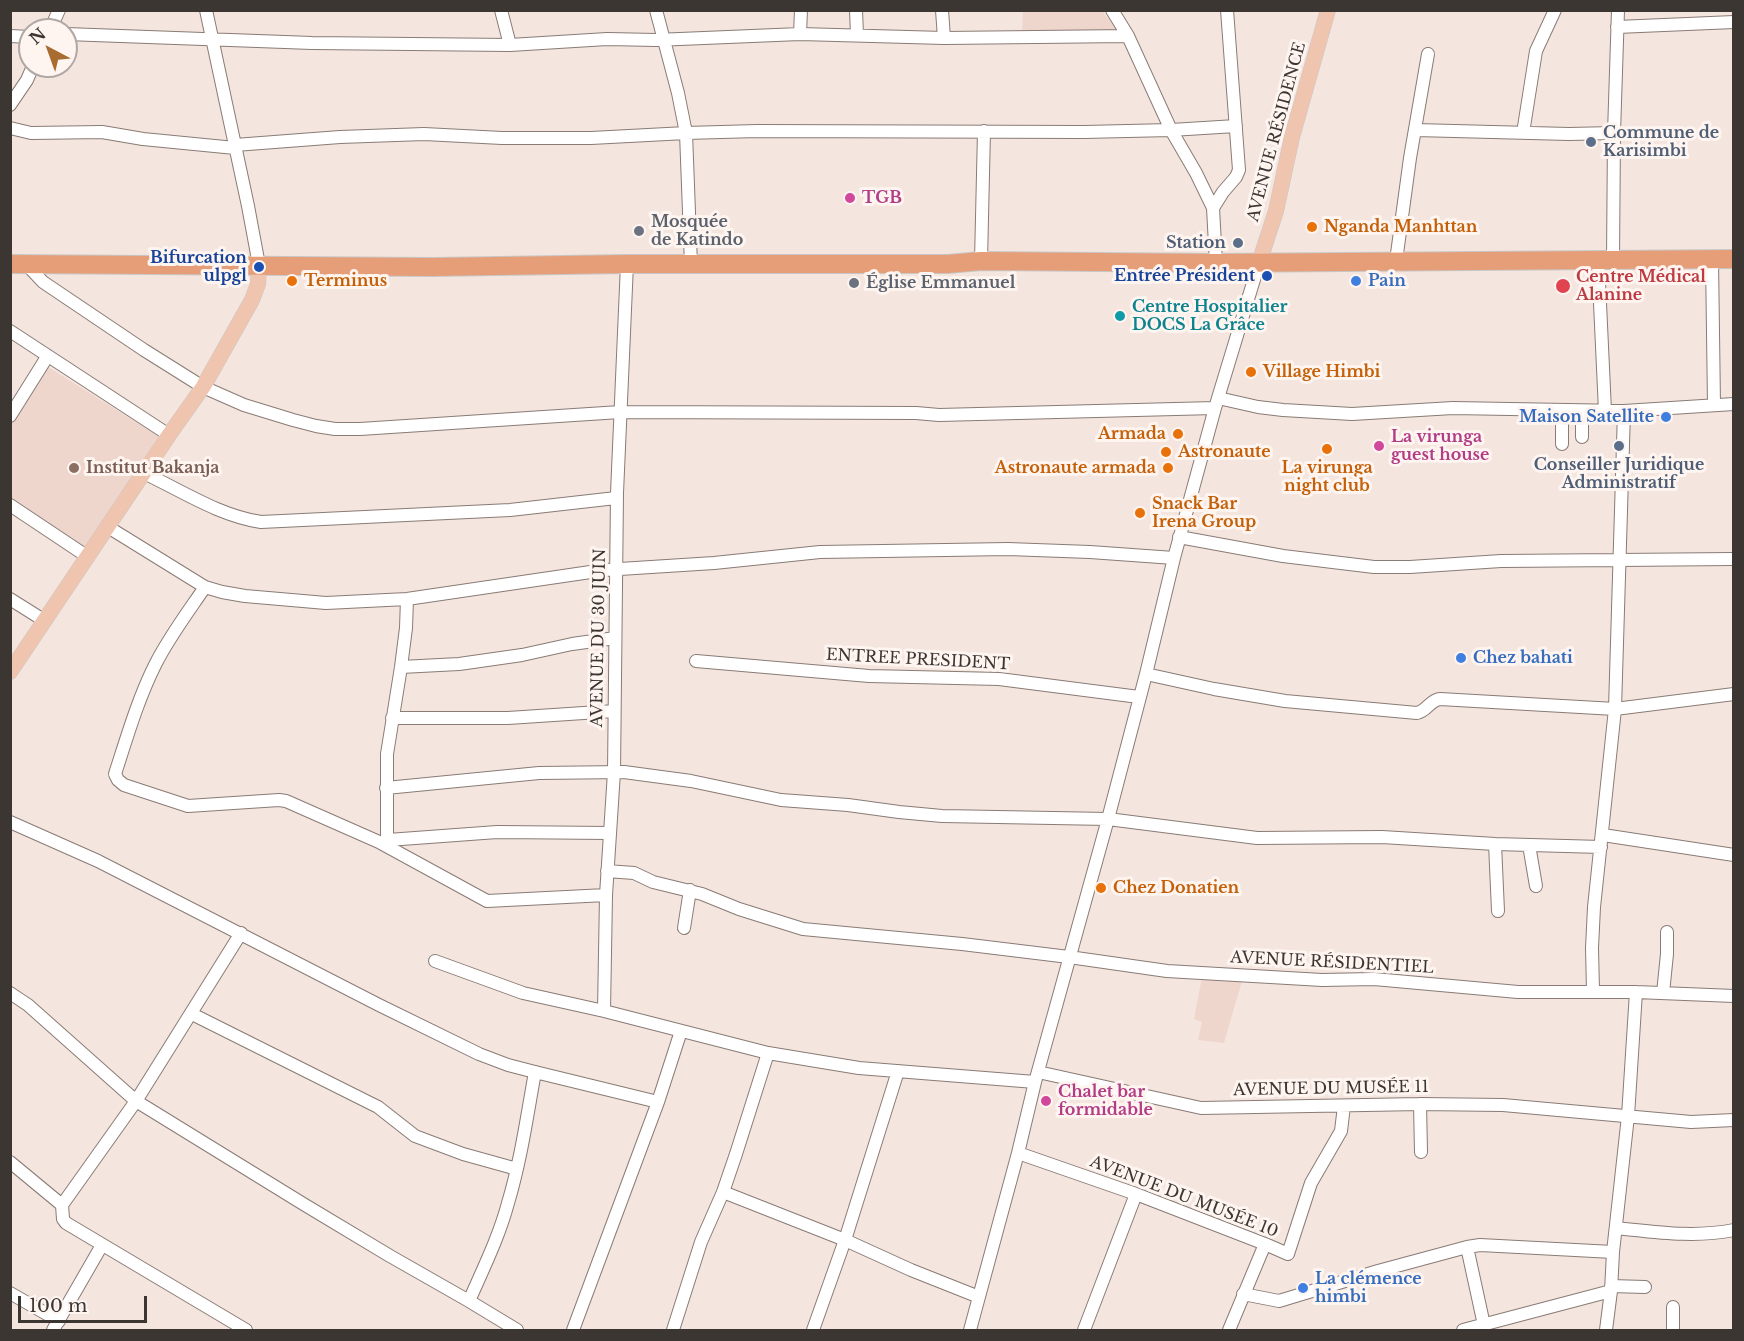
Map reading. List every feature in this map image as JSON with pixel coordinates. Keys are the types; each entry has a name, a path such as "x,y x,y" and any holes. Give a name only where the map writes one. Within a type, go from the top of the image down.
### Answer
{"highway":[{"path":"18,264 433,267 627,264 691,266 948,264 981,261 1259,263 1734,259"}],"main road":[{"name":"AVENUE RÉSIDENCE","path":"1259,263 1276,211 1292,137 1328,10"},
{"path":"10,672 203,387 252,300 258,284 259,265"}],"street":[{"path":"206,10 259,265"},
{"path":"501,10 510,45"},
{"path":"656,10 686,133 691,266"},
{"path":"800,34 801,10"},
{"path":"856,10 857,35"},
{"path":"942,10 944,38"},
{"path":"1112,10 1128,36 1171,130 1213,208 1216,263"},
{"path":"1213,208 1239,170 1227,10"},
{"path":"1523,133 1536,51 1555,10"},
{"path":"1605,411 1606,260 1614,133 1618,10"},
{"path":"1617,27 1734,22"},
{"path":"78,34 312,43 510,45 607,39 663,40 800,34 944,38 1128,36"},
{"path":"1396,261 1428,54"},
{"path":"10,105 28,78"},
{"path":"10,128 31,133 102,132 143,139 235,147 363,136 591,138 757,131 1084,132 1236,126"},
{"path":"1416,130 1614,133"},
{"path":"981,261 984,131"},
{"path":"1712,259 1714,405"},
{"path":"970,1330 1108,819 1179,537 1259,263"},
{"path":"18,264 144,350 203,387 244,405 316,426 335,429 620,412 939,415 1217,403 1293,411 1352,414 1453,408 1624,411 1734,404"},
{"name":"AVENUE DU 30 JUIN","path":"604,1011 607,871 614,772 616,498 627,264"},
{"path":"10,331 169,435"},
{"path":"10,416 47,357"},
{"path":"1562,410 1562,444"},
{"path":"1582,411 1582,437"},
{"path":"1593,991 1593,938 1615,710 1624,411"},
{"path":"144,473 220,510 244,519 261,522 510,510 616,498"},
{"path":"10,505 88,557"},
{"path":"108,527 205,586 222,592 326,603 407,599 616,569 714,563 820,552 1008,549 1174,558"},
{"path":"1179,537 1283,556 1374,567 1501,561 1734,559"},
{"path":"205,586 166,645 154,668 115,774 118,780 188,806 286,801 388,843 487,901 606,895"},
{"path":"10,599 45,621"},
{"path":"388,843 387,754 401,667 407,599"},
{"path":"401,667 522,655 572,644 615,638"},
{"name":"ENTREE PRESIDENT","path":"696,661 868,676 999,679 1139,697"},
{"path":"1146,674 1285,701 1420,713 1434,700 1440,699 1615,710 1734,694"},
{"path":"393,718 508,718 614,711"},
{"path":"386,788 539,773 640,773 781,800 942,816 1108,819 1257,838 1382,837 1495,844 1602,841 1734,855"},
{"path":"10,822 98,861 450,1040 508,1065 658,1102"},
{"path":"388,843 497,832 610,833"},
{"path":"1495,844 1498,911"},
{"path":"1529,844 1536,886"},
{"name":"AVENUE RÉSIDENTIEL","path":"607,871 634,873 653,882 690,890 803,929 962,944 1167,971 1322,980 1374,979 1518,992 1593,991 1734,996"},
{"path":"684,928 690,890"},
{"path":"1663,993 1667,932"},
{"path":"241,933 136,1101 62,1205 64,1221 246,1330"},
{"name":"AVENUE DU MUSÉE 11","path":"435,961 518,992 604,1011 768,1053 860,1068 1037,1077 1201,1108 1420,1104 1503,1106 1702,1122 1734,1120"},
{"path":"1606,1330 1628,1116 1636,992"},
{"path":"10,993 28,1005 136,1101 371,1245 517,1330"},
{"path":"192,1014 378,1107 415,1136 463,1154 517,1169"},
{"path":"573,1330 658,1102 681,1031"},
{"path":"673,1330 700,1242 723,1192 768,1053"},
{"path":"813,1330 845,1240 898,1071"},
{"path":"469,1301 496,1239 508,1204 517,1169 535,1072"},
{"path":"1420,1104 1421,1152"},
{"name":"AVENUE DU MUSÉE 10","path":"1018,1153 1136,1194 1286,1254 1289,1253 1311,1183 1341,1131 1344,1106"},
{"path":"10,1162 62,1205"},
{"path":"723,1192 845,1240 979,1297"},
{"path":"1084,1330 1136,1194"},
{"path":"1616,1228 1692,1236 1734,1230"},
{"path":"1228,1330 1265,1244"},
{"path":"10,1293 56,1325 102,1245"},
{"path":"1243,1294 1279,1301 1467,1247 1493,1245 1613,1252"},
{"path":"1467,1247 1484,1325"},
{"path":"1463,1330 1611,1289 1645,1287"},
{"path":"1673,1307 1673,1330"}],"shaded area":[{"path":"1023,10 1102,11 1120,33 1022,34"},
{"name":"Institut Bakanja","path":"45,365 158,436 86,548 11,500 10,420"},
{"path":"1202,977 1242,981 1224,1043 1198,1040 1202,1022 1194,1019"}],"place":[{"name":"Commune de Karisimbi","path":"1591,142"},
{"name":"TGB","path":"850,198"},
{"name":"Nganda Manhttan","path":"1312,227"},
{"name":"Mosquée de Katindo","path":"639,231"},
{"name":"Station","path":"1238,243"},
{"name":"Bifurcation ulpgl","path":"259,267"},
{"name":"Entrée Président","path":"1267,276"},
{"name":"Terminus","path":"292,281"},
{"name":"Pain","path":"1356,281"},
{"name":"Église Emmanuel","path":"854,283"},
{"name":"Centre Médical Alanine","path":"1563,286"},
{"name":"Centre Hospitalier DOCS La Grâce","path":"1120,316"},
{"name":"Village Himbi","path":"1251,372"},
{"name":"Maison Satellite","path":"1666,417"},
{"name":"Armada","path":"1178,434"},
{"name":"La virunga guest house","path":"1379,446"},
{"name":"Conseiller Juridique Administratif","path":"1619,446"},
{"name":"La virunga night club","path":"1327,449"},
{"name":"Astronaute","path":"1166,452"},
{"name":"Institut Bakanja","path":"74,468"},
{"name":"Astronaute armada","path":"1168,468"},
{"name":"Snack Bar Irena Group","path":"1140,513"},
{"name":"Chez bahati","path":"1461,658"},
{"name":"Chez Donatien","path":"1101,888"},
{"name":"Chalet bar formidable","path":"1046,1101"},
{"name":"La clémence himbi","path":"1303,1288"}]}
